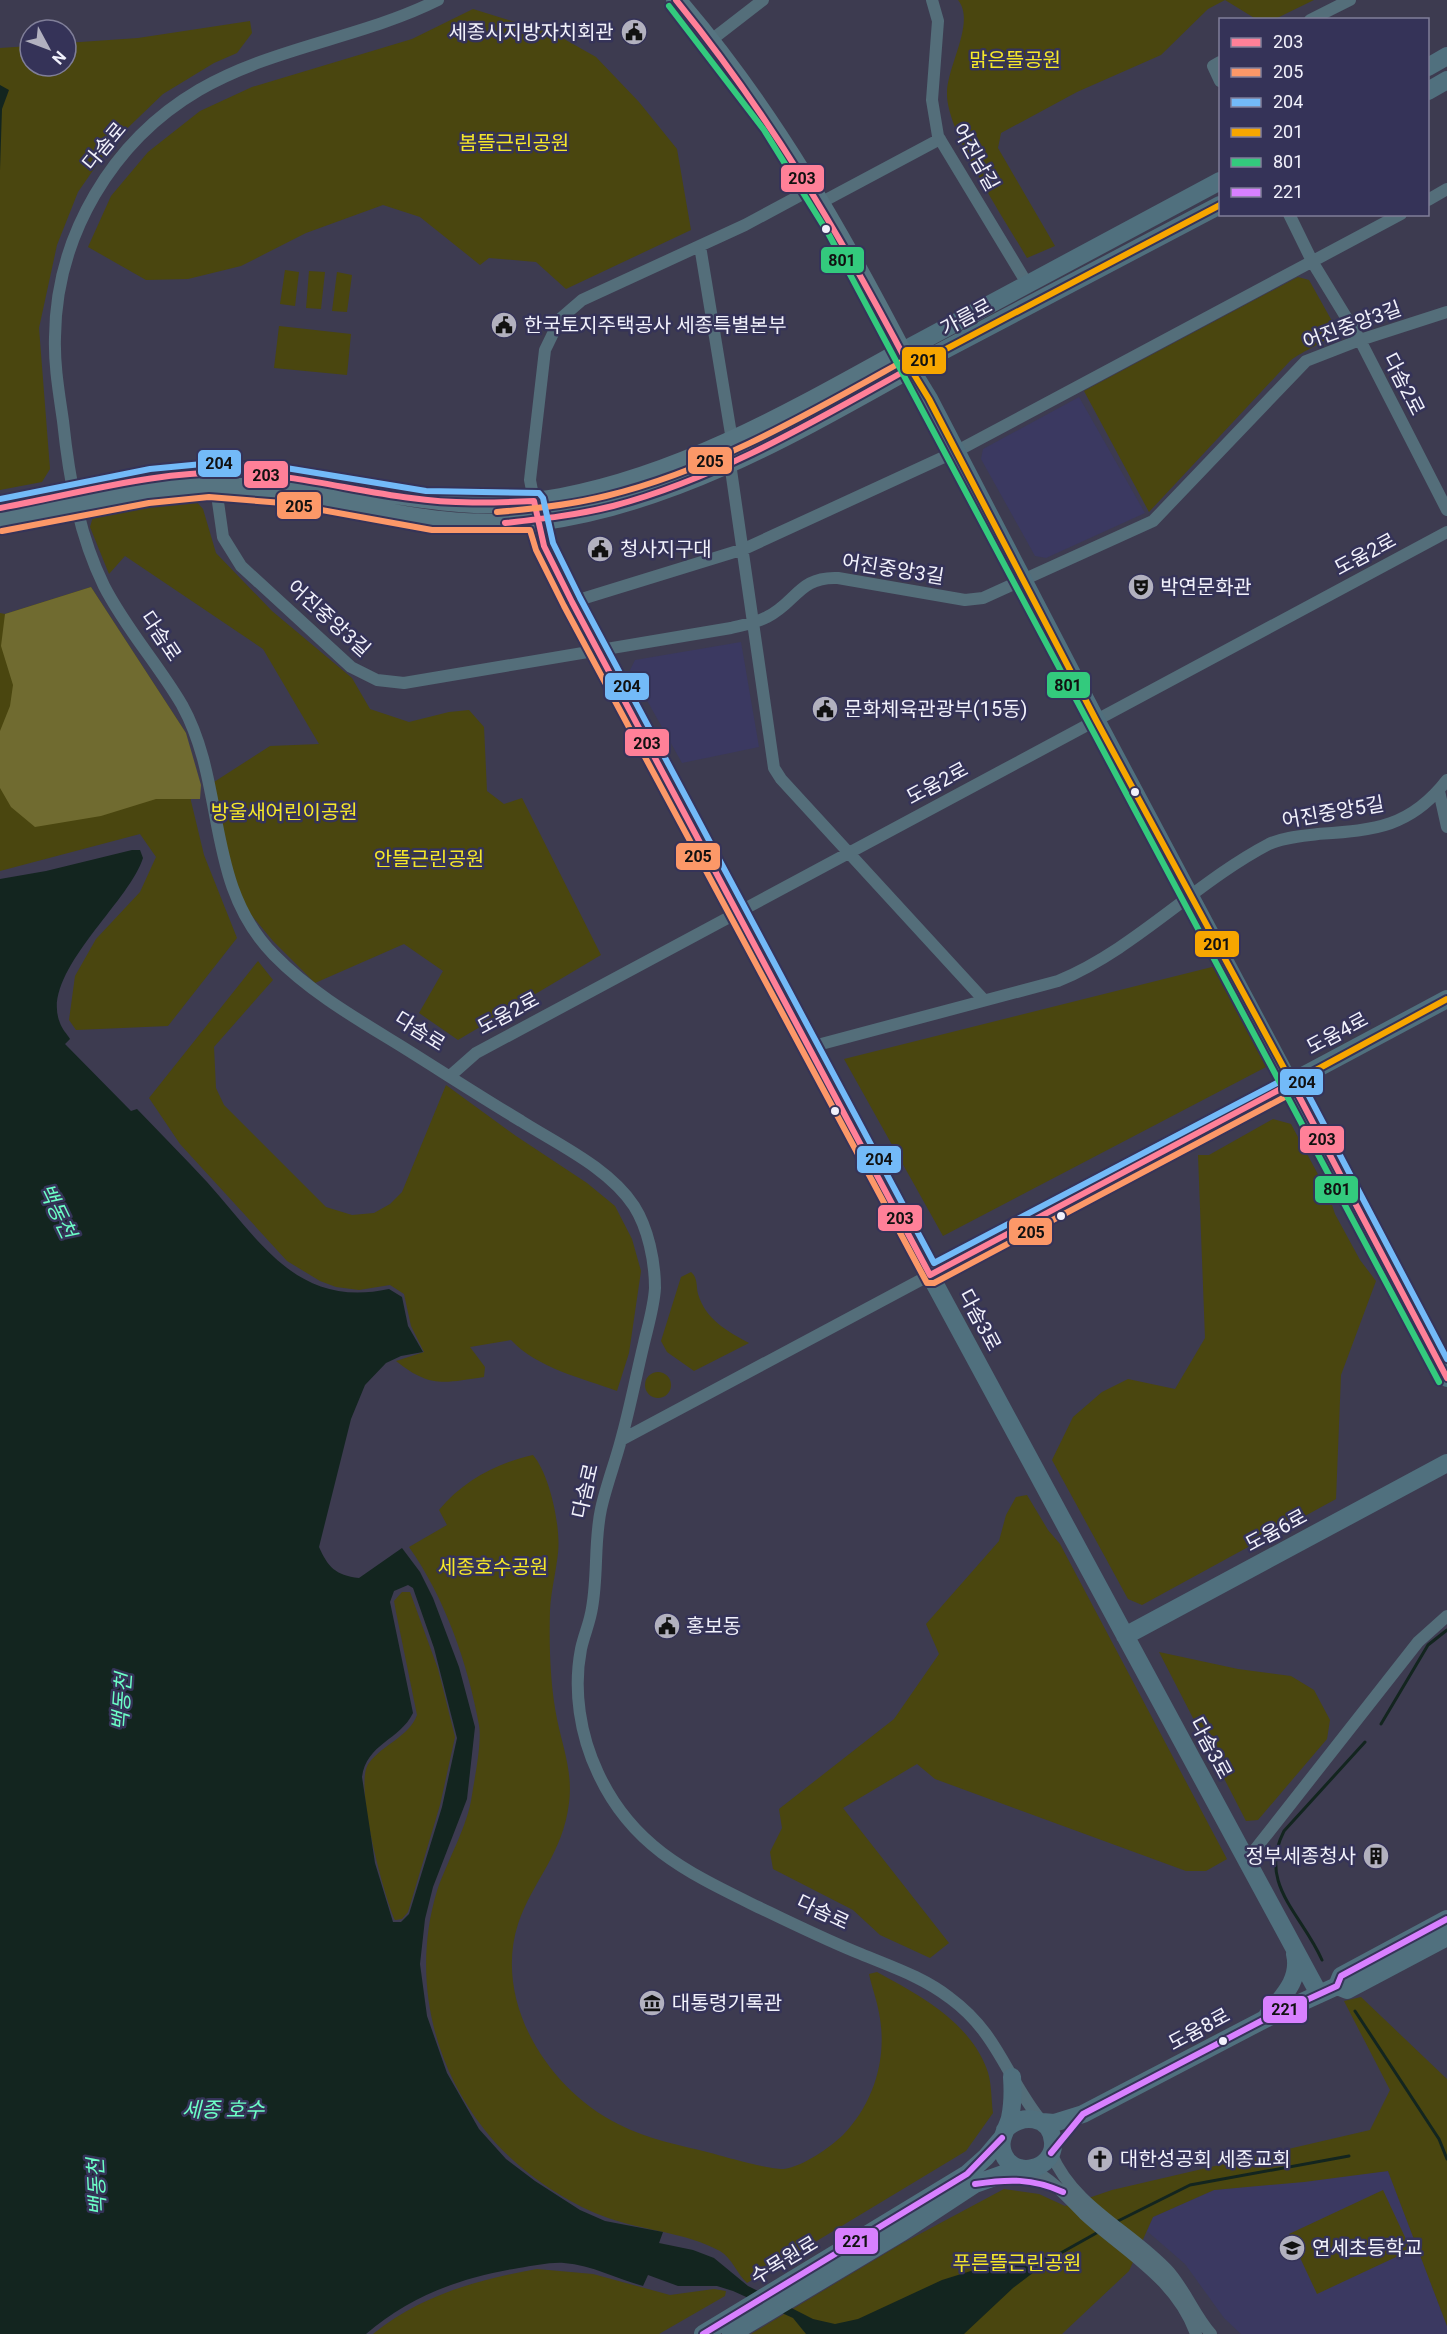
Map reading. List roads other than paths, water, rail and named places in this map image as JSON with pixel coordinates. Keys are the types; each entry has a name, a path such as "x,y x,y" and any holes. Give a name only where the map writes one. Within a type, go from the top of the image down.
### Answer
{"main road":[{"path":"676,0 710,41 772,126 817,196 906,360"},
{"name":"가름로","path":"76,500 216,488 286,494 418,519 497,523 537,521 650,496 730,463 906,360"},
{"name":"가름로","path":"76,500 121,483 226,472 287,478 421,499 462,502 534,501 560,498 642,478 732,440 906,360"},
{"path":"0,508 76,500"},
{"path":"0,522 76,500"}],"street":[{"name":"다솜로","path":"438,0 387,22 254,65 199,90 170,110 142,134 103,180 87,206 67,256 57,305 54,338 68,466 88,549 104,586 150,661 179,700 195,731 205,766 219,845 232,892 269,951 300,979 358,1020 572,1153 620,1186 638,1212 647,1235 655,1285 621,1440 600,1511 592,1607 576,1683 580,1716 595,1768 615,1804 639,1832 669,1860 694,1876 826,1939 920,1978 944,1993 981,2024 995,2043 1012,2077 1052,2136 1051,2153 1059,2173 1090,2213"},
{"path":"710,41 763,0"},
{"name":"어진남길","path":"932,0 938,21 932,100 940,139 1028,285"},
{"path":"1314,18 1350,0"},
{"path":"1429,66 1447,56"},
{"path":"1219,63 1213,66 1219,77"},
{"path":"1429,90 1447,80"},
{"path":"534,501 530,480 545,350 560,319 582,300 940,139"},
{"name":"가름로","path":"906,360 1028,285 1219,182"},
{"path":"1429,199 1447,189"},
{"name":"가름로","path":"906,360 1219,206"},
{"name":"다솜2로","path":"1290,216 1313,263 1360,340 1447,510"},
{"path":"572,602 744,549 957,452 1397,216"},
{"path":"700,246 732,440"},
{"name":"어진중앙3길","path":"216,488 223,537 235,558 351,667 370,678 390,683 404,683 754,622 776,611 800,589 818,579 838,578 965,600 983,598 1153,521 1306,361 1360,340 1447,312"},
{"path":"906,360 957,452 1189,896 1292,1083 1447,1378"},
{"path":"730,463 774,768 781,779 983,999"},
{"name":"다솜3로","path":"534,501 544,546 572,602 930,1275 1319,1994"},
{"name":"도움2로","path":"450,1076 476,1053 1447,532"},
{"name":"어진중앙5길","path":"810,1047 983,999 1058,981 1082,971 1270,843 1298,836 1383,828 1410,815 1439,791 1447,780"},
{"path":"1439,791 1447,827"},
{"name":"도움4로","path":"930,1275 1447,999"},
{"path":"621,1440 930,1275"},
{"name":"도움6로","path":"1125,1636 1447,1463"},
{"path":"1246,1861 1418,1642 1447,1616"},
{"name":"도움8로","path":"1042,2122 1054,2123 1083,2114 1265,2019 1337,1986 1341,1976 1447,1919"},
{"name":"도움8로","path":"1337,1986 1347,1990 1447,1936"},
{"path":"1265,2019 1295,1978 1297,1964 1294,1949"},
{"name":"다솜로","path":"1004,2134 1012,2105 1012,2077"},
{"path":"971,2179 1002,2126 1012,2077"},
{"name":"도움8로","path":"1051,2153 1083,2114"},
{"path":"1042,2122 1034,2119 1018,2120 1004,2134 1003,2154 1007,2161 1044,2175 1090,2213 1135,2244 1169,2272 1211,2334"},
{"name":"수목원로","path":"971,2179 1004,2134"},
{"path":"1026,2169 1040,2166 1051,2153"},
{"name":"수목원로","path":"703,2334 739,2324 971,2179 1026,2169"},
{"name":"수목원로","path":"971,2179 1016,2178 1040,2181 1063,2192"},
{"path":"1090,2213 1118,2243 1159,2275 1180,2303 1196,2334"}],"water":[{"path":"0,85 9,90 2,109 0,170"},
{"name":"세종 호수","path":"132,850 140,850 143,858 135,876 88,939 62,983 57,1004 60,1023 70,1039 65,1044 131,1111 137,1109 283,1265 305,1279 329,1289 357,1293 389,1289 402,1297 408,1326 423,1352 401,1356 386,1363 365,1385 351,1419 319,1547 333,1569 344,1575 359,1578 402,1548 420,1572 433,1598 459,1667 475,1727 467,1799 433,1887 425,1919 420,1964 427,2016 447,2073 479,2129 506,2159 580,2210 605,2221 663,2232 659,2243 693,2250 714,2258 748,2286 813,2319 835,2324 858,2319 942,2280 1006,2260 1032,2256 1038,2269 1013,2288 964,2334 806,2334 793,2318 717,2286 678,2286 648,2275 643,2286 584,2266 559,2263 498,2272 457,2283 400,2309 366,2334 0,2334 0,879 46,871","holes":["408,1585 413,1588 434,1648 457,1738 442,1807 409,1914 401,1922 393,1922 375,1863 362,1777 365,1766 376,1749 400,1730 413,1713 390,1602 394,1591"]}],"waterway":[{"path":"1381,1724 1428,1645 1447,1630"},
{"path":"1322,1960 1314,1943 1285,1898 1276,1867 1277,1850 1284,1831 1365,1742"},
{"path":"1355,2011 1439,2139 1447,2159"},
{"path":"1116,2222 1190,2185 1349,2156"},
{"path":"1033,2263 1059,2254 1100,2231"}],"place":[{"name":"세종시지방자치회관","path":"634,32"},
{"name":"한국토지주택공사 세종특별본부","path":"504,325"},
{"name":"청사지구대","path":"600,549"},
{"name":"박연문화관","path":"1141,587"},
{"name":"문화체육관광부(15동)","path":"825,709"},
{"name":"홍보동","path":"667,1626"},
{"name":"정부세종청사","path":"1376,1856"},
{"name":"대통령기록관","path":"652,2003"},
{"name":"대한성공회 세종교회","path":"1100,2159"},
{"name":"연세초등학교","path":"1292,2248"}],"park label":[{"name":"맑은뜰공원","path":"1015,60"},
{"name":"봄뜰근린공원","path":"514,143"},
{"name":"방울새어린이공원","path":"284,812"},
{"name":"안뜰근린공원","path":"429,859"},
{"name":"세종호수공원","path":"493,1567"},
{"name":"푸른뜰근린공원","path":"1017,2263"}],"water label":[{"name":"백동천","path":"57,1211"},
{"name":"백동천","path":"122,1702"},
{"name":"백동천","path":"97,2187"}]}
